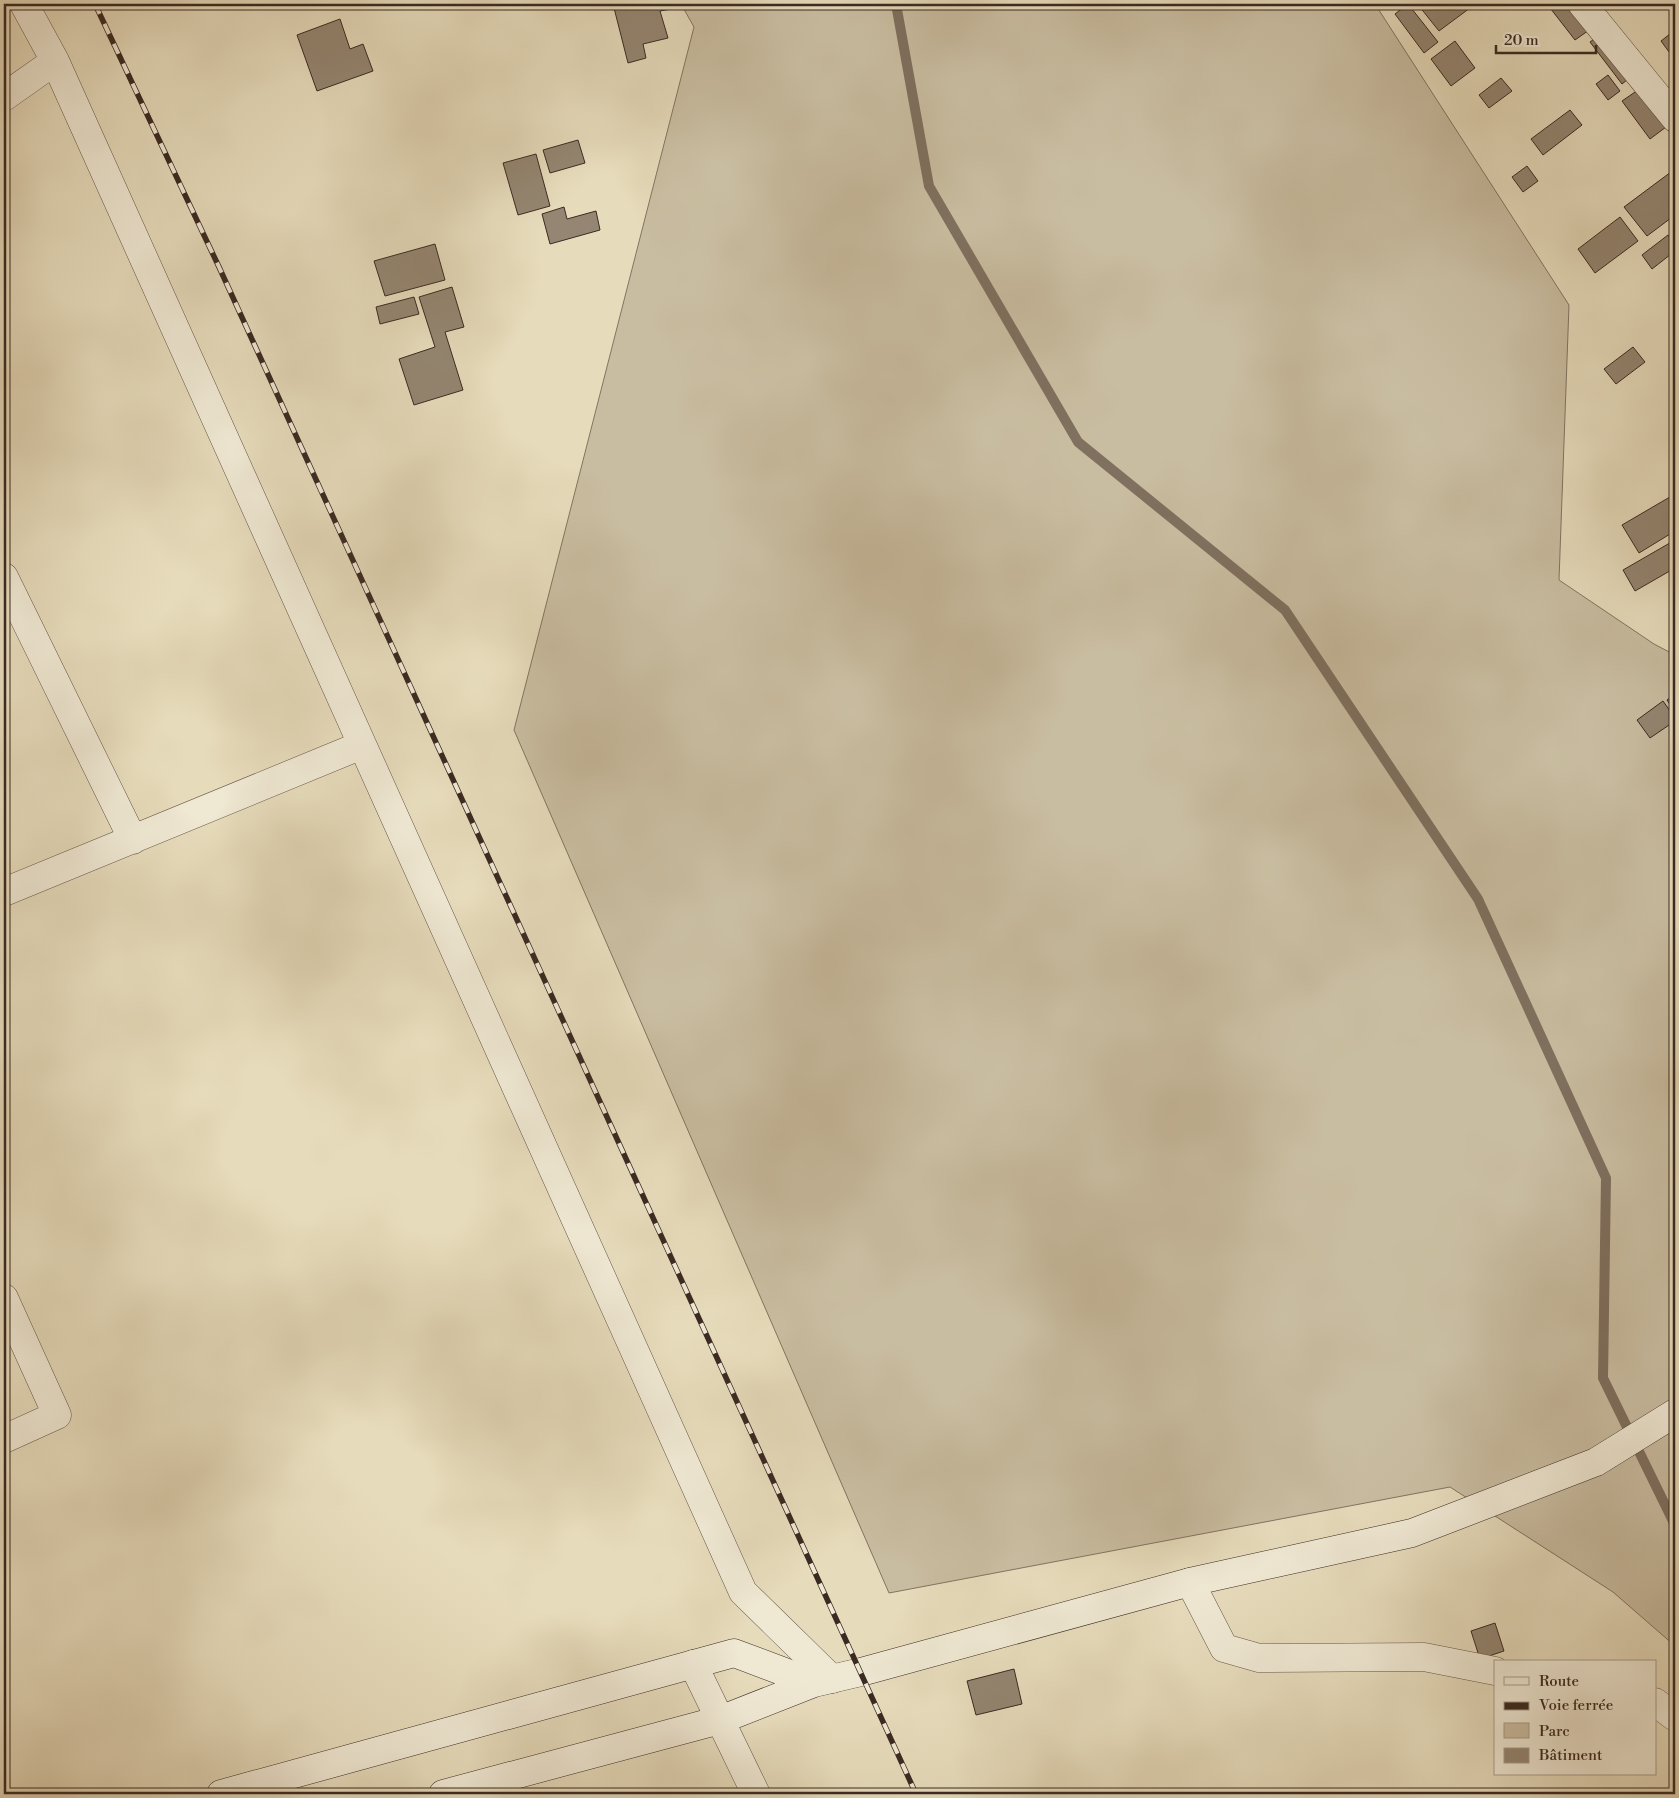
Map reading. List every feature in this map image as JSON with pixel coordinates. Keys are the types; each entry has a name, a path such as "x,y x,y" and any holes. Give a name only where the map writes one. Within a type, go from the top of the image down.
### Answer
{"street":[{"path":"24,4 55,61 743,1592 823,1681"},
{"path":"1582,4 1675,118"},
{"path":"4,97 55,61"},
{"path":"4,577 133,840"},
{"path":"4,892 362,745"},
{"path":"4,1298 57,1415 4,1438"},
{"path":"443,1794 720,1720 823,1681 1190,1582 1412,1533 1596,1462 1664,1420"},
{"path":"1190,1582 1224,1648 1259,1658 1424,1656 1494,1671"},
{"path":"221,1794 734,1653 823,1681"},
{"path":"693,1664 756,1794"},
{"path":"1656,1703 1675,1718"}],"green space":[{"path":"681,4 1375,4 1569,305 1559,580 1654,644 1675,655 1675,1646 1613,1592 1450,1487 889,1593 514,730 694,27"}],"building":[{"path":"613,4 670,4 671,9 660,11 668,38 643,44 646,58 628,63"},
{"path":"1408,4 1438,42 1424,53 1395,14"},
{"path":"1422,4 1474,5 1439,31 1419,6"},
{"path":"1547,4 1574,4 1592,28 1575,40"},
{"path":"340,19 350,49 363,44 373,71 317,91 297,35"},
{"path":"1675,30 1675,60 1661,41"},
{"path":"1601,34 1633,75 1622,84 1590,42"},
{"path":"1455,41 1475,68 1451,86 1431,59"},
{"path":"1608,75 1620,91 1608,100 1596,84"},
{"path":"1501,78 1512,91 1489,108 1479,95"},
{"path":"1638,90 1666,127 1650,139 1622,101"},
{"path":"1570,110 1582,125 1543,155 1531,139"},
{"path":"578,140 585,163 550,173 543,150"},
{"path":"536,154 550,206 518,215 503,163"},
{"path":"1527,166 1538,181 1523,192 1512,177"},
{"path":"1675,169 1675,215 1647,236 1624,207"},
{"path":"564,207 567,219 596,211 600,230 550,244 542,214"},
{"path":"1620,217 1638,241 1595,273 1578,249"},
{"path":"1668,235 1675,245 1675,251 1652,269 1642,255"},
{"path":"435,244 445,280 385,296 374,261"},
{"path":"452,287 464,327 445,332 463,390 414,405 399,359 435,347 419,297"},
{"path":"414,297 419,314 380,324 376,307"},
{"path":"1633,347 1645,362 1616,384 1604,369"},
{"path":"1675,494 1675,531 1639,553 1622,525"},
{"path":"1675,540 1675,568 1635,591 1623,570"},
{"path":"1675,694 1675,712 1667,700"},
{"path":"1663,701 1675,718 1675,721 1650,738 1637,720"},
{"path":"1495,1623 1504,1651 1480,1659 1471,1631"},
{"path":"1014,1669 1022,1704 976,1715 967,1681"}],"waterway":[{"path":"896,4 929,186 1078,442 1285,610 1478,899 1606,1178 1603,1378 1675,1525"}],"railway":[{"path":"95,4 219,267 916,1794"}]}
